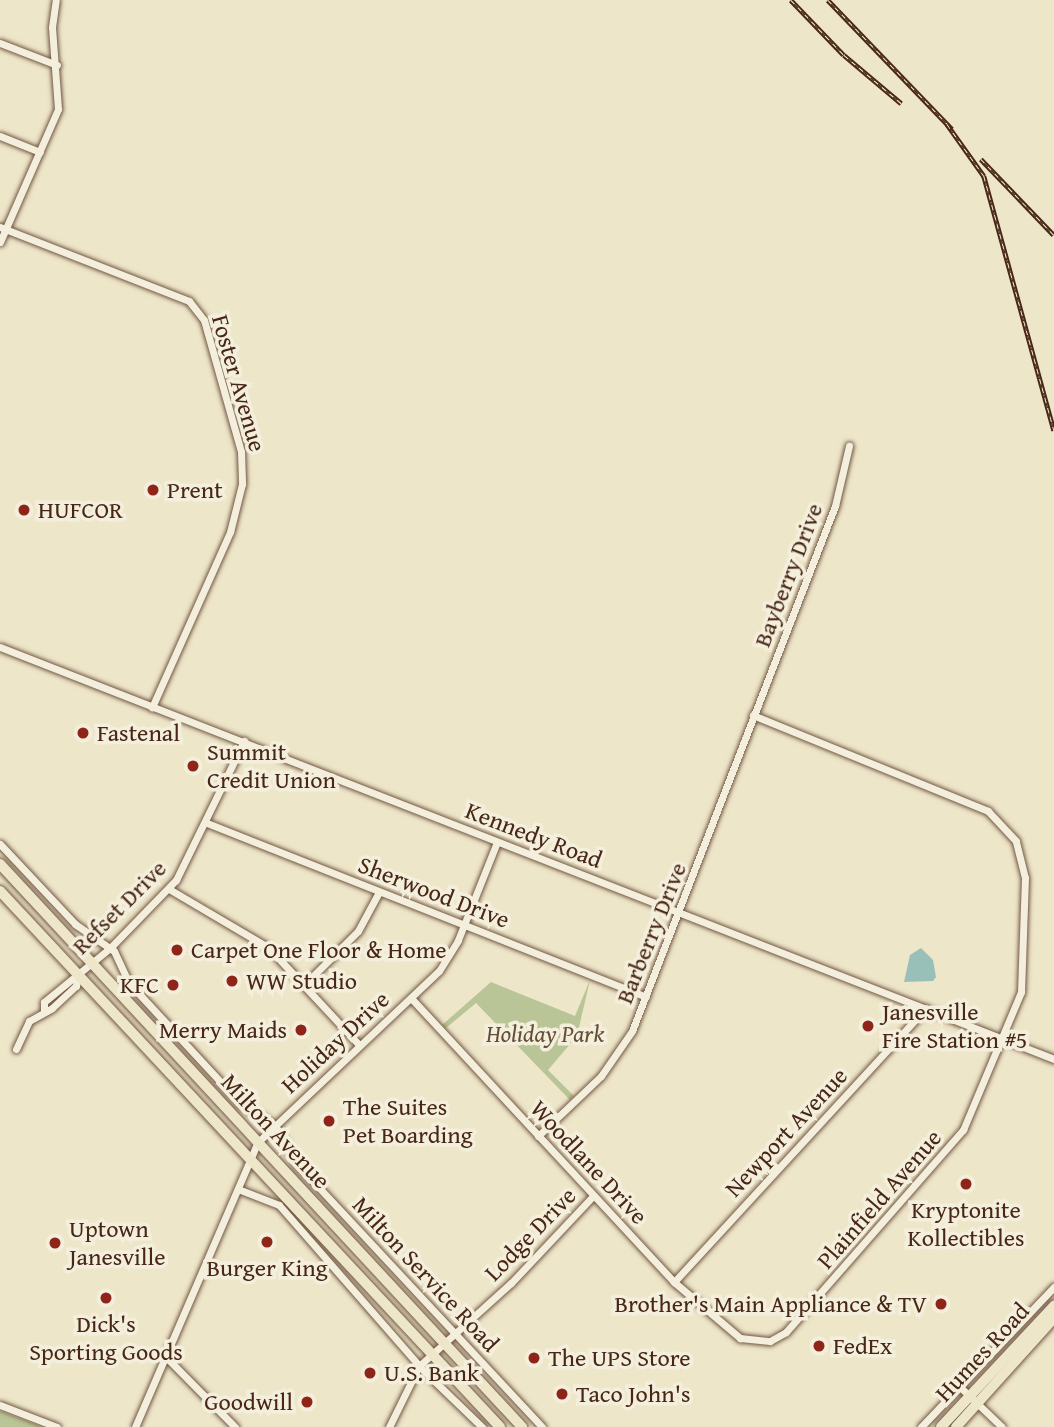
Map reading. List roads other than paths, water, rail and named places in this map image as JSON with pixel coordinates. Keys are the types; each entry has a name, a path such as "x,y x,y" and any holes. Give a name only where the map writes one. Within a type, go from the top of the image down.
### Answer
{"main road":[{"name":"Milton Avenue","path":"0,863 522,1427"},
{"name":"Milton Avenue","path":"0,891 500,1427"},
{"name":"Humes Road","path":"956,1427 974,1400 1054,1306"},
{"name":"Humes Road","path":"941,1427 974,1400 1054,1318"}],"street":[{"path":"0,242 3,228 58,109 57,65 52,27 56,0"},
{"path":"0,43 57,65"},
{"path":"0,136 40,152"},
{"name":"Foster Avenue","path":"3,228 189,301 204,320 242,452 242,484 230,532 152,707"},
{"name":"Bayberry Drive","path":"753,715 835,506 849,446"},
{"name":"Kennedy Road","path":"0,647 1054,1059"},
{"name":"Barberry Drive","path":"538,1136 613,1061 646,997 680,914 753,715"},
{"name":"Plainfield Avenue","path":"749,1341 770,1341 786,1332 955,1144 1021,992 1023,970 1023,863 1009,830 988,811 753,715"},
{"name":"Refset Drive","path":"16,1049 29,1021 76,986 78,974 110,948 169,889 207,823 244,741"},
{"name":"Sherwood Drive","path":"207,823 646,997"},
{"name":"Holiday Drive","path":"135,1427 258,1142 439,971 464,925 497,842"},
{"name":"Milton Service Road","path":"0,844 75,924 110,948 129,983 232,1095 275,1125 296,1163 425,1305 457,1332 542,1427"},
{"path":"169,889 211,918 256,937 359,1045"},
{"path":"304,985 358,931 379,892"},
{"name":"Woodlane Drive","path":"411,998 674,1282 749,1341"},
{"name":"Newport Avenue","path":"674,1282 926,1008"},
{"path":"238,1189 279,1205 419,1366 482,1427"},
{"name":"Lodge Drive","path":"389,1427 419,1366 518,1276 593,1196"},
{"path":"921,1427 1054,1287"},
{"path":"165,1356 235,1427"},
{"path":"959,1386 1002,1427"},
{"path":"0,1405 57,1427"}],"water":[{"path":"921,948 933,960 936,977 933,981 904,982 910,955"}],"railway":[{"path":"791,0 844,55 901,103"},
{"path":"828,0 952,129"},
{"path":"947,124 984,176 1054,431"},
{"path":"981,159 1054,235"}],"place":[{"name":"Prent","path":"153,490"},
{"name":"HUFCOR","path":"24,510"},
{"name":"Fastenal","path":"83,733"},
{"name":"Summit Credit Union","path":"193,766"},
{"name":"Carpet One Floor & Home","path":"177,950"},
{"name":"WW Studio","path":"232,981"},
{"name":"KFC","path":"173,985"},
{"name":"Janesville Fire Station #5","path":"868,1026"},
{"name":"Merry Maids","path":"301,1030"},
{"name":"The Suites Pet Boarding","path":"329,1121"},
{"name":"Kryptonite Kollectibles","path":"966,1184"},
{"name":"Burger King","path":"267,1242"},
{"name":"Uptown Janesville","path":"55,1243"},
{"name":"Dick's Sporting Goods","path":"106,1298"},
{"name":"Brother's Main Appliance & TV","path":"941,1304"},
{"name":"FedEx","path":"819,1346"},
{"name":"The UPS Store","path":"534,1358"},
{"name":"U.S. Bank","path":"370,1373"},
{"name":"Taco John's","path":"562,1394"},
{"name":"Goodwill","path":"307,1402"}],"park label":[{"name":"Holiday Park","path":"545,1034"}]}
